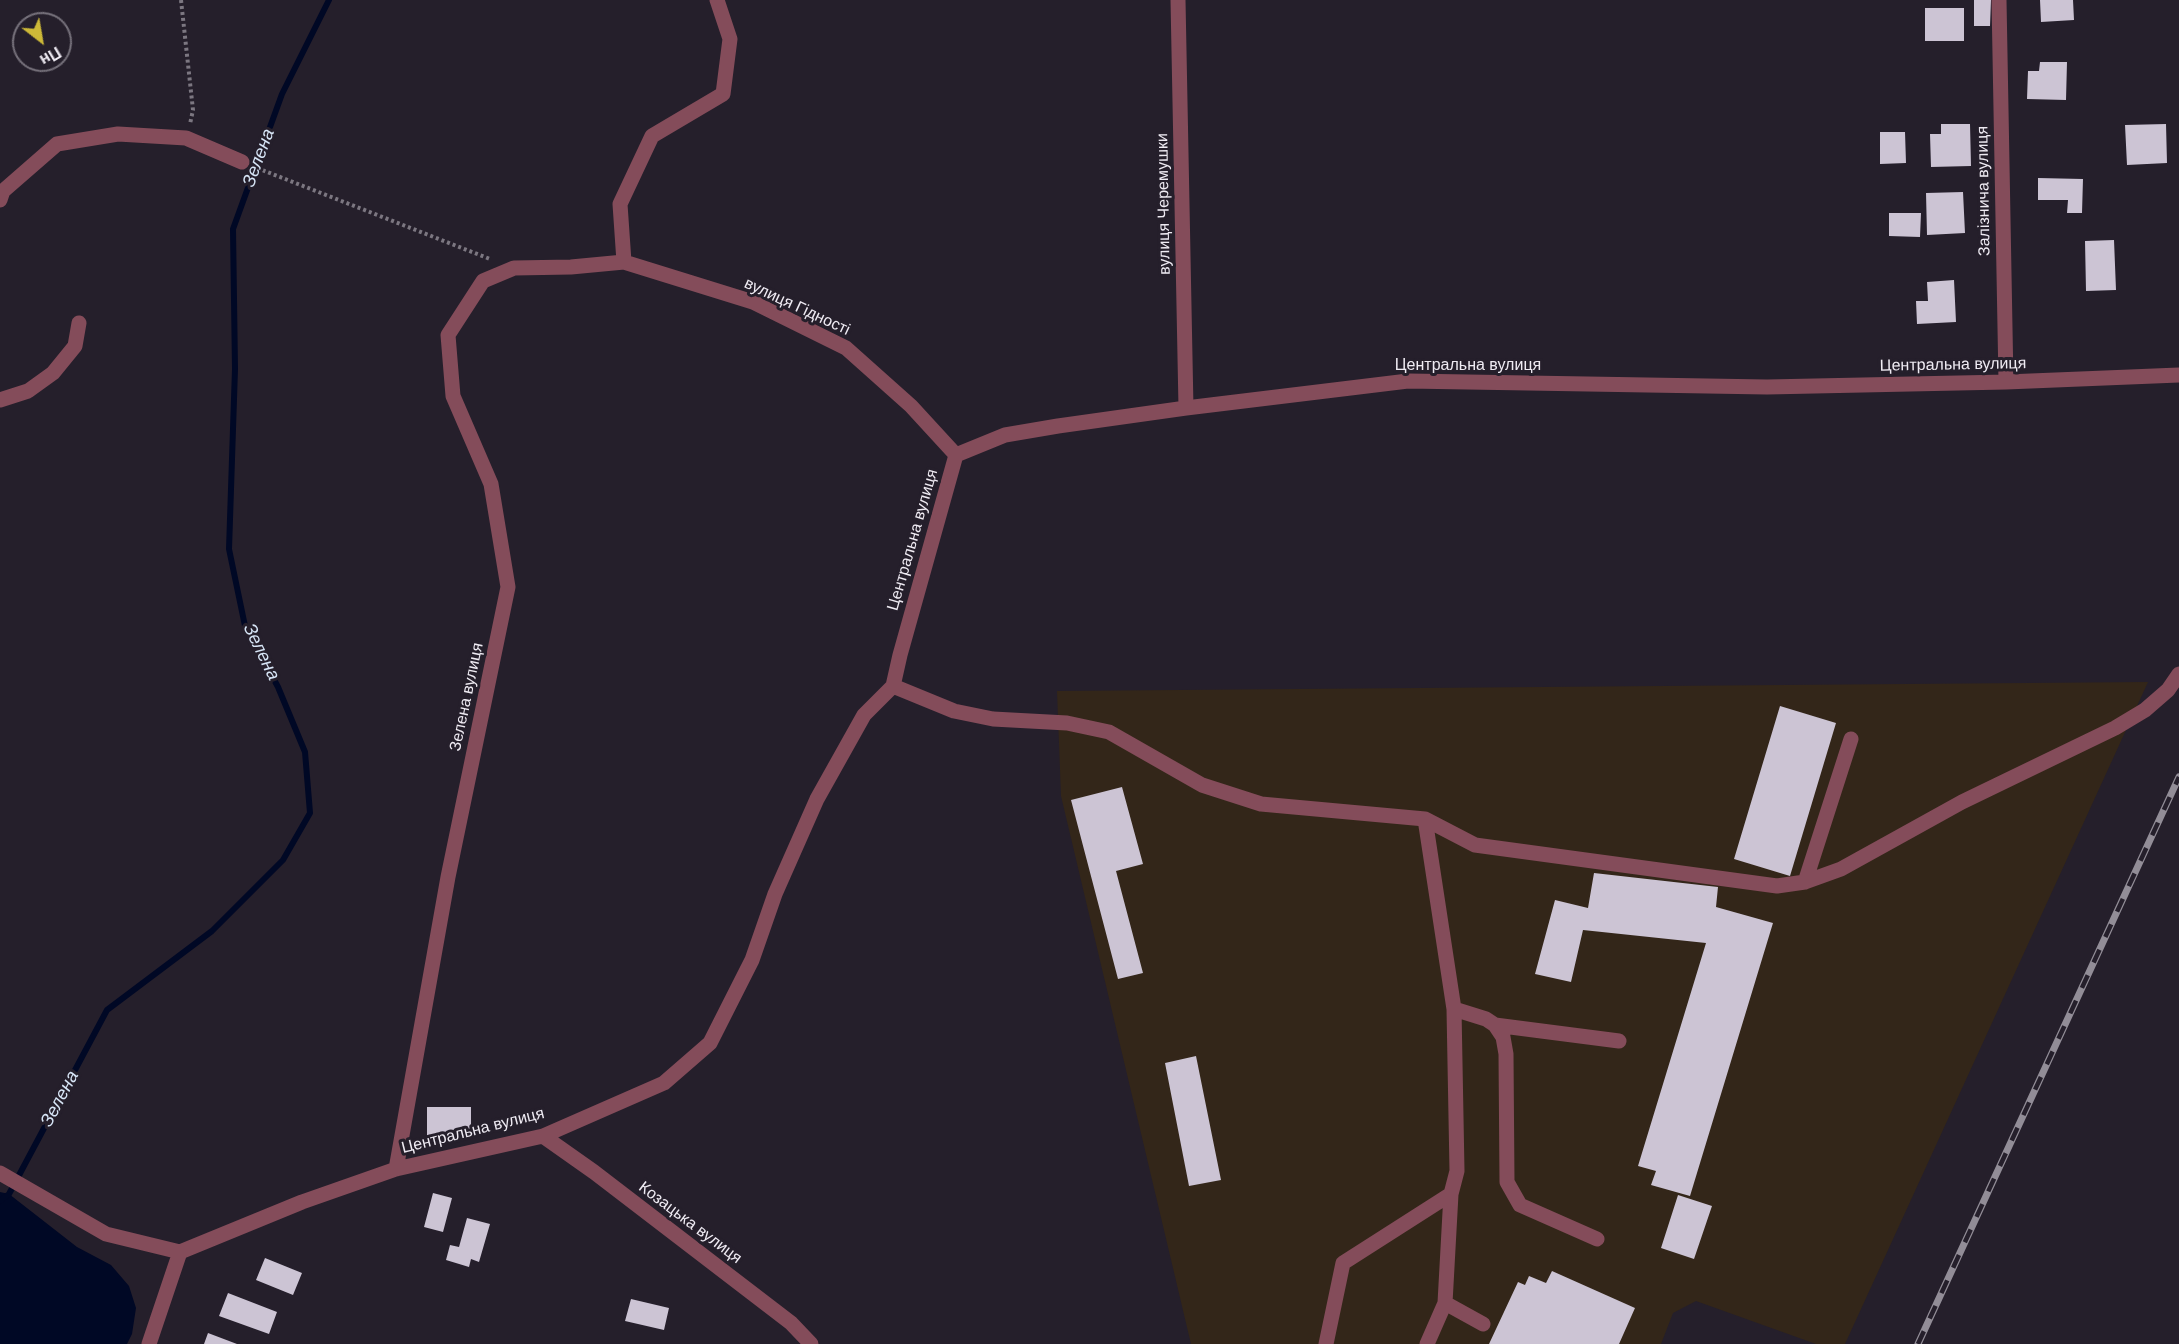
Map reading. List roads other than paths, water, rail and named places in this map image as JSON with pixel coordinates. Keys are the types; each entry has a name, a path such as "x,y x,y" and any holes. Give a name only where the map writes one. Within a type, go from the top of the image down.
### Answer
{"street":[{"path":"624,262 620,204 652,136 723,94 730,39 717,0"},
{"name":"вулиця Черемушки","path":"1178,0 1186,408"},
{"name":"Залізнича вулиця","path":"1999,0 2006,382"},
{"path":"0,200 3,191 57,144 118,134 186,138 242,162"},
{"name":"вулиця Гідності","path":"514,268 571,267 624,262 753,302 846,348 910,406 956,456"},
{"name":"Зелена вулиця","path":"396,1169 448,877 508,587 491,483 453,396 448,335 483,281 514,268"},
{"path":"0,400 28,391 53,373 75,346 79,323"},
{"name":"Центральна вулиця","path":"180,1252 302,1202 396,1169 543,1136 664,1083 710,1043 752,960 775,894 817,799 864,716 893,686 956,456 1005,435 1186,408 1408,381 1767,387 2006,382 2179,375"},
{"path":"893,686 954,711 993,719 1067,723 1109,732 1202,785 1261,804 1425,819 1475,845 1777,886 1805,882 1841,869 1962,801 2115,728 2145,710 2168,690 2179,674"},
{"path":"1805,882 1851,739"},
{"path":"1425,819 1454,1009 1457,1171 1451,1194 1445,1303 1427,1344"},
{"path":"1454,1009 1485,1019 1495,1025 1619,1041"},
{"path":"1495,1025 1503,1037 1506,1054 1507,1182 1520,1205 1597,1239"},
{"name":"Козацька вулиця","path":"543,1136 594,1172 791,1323 811,1344"},
{"path":"0,1173 106,1234 180,1252 149,1344"},
{"path":"1326,1344 1343,1263 1451,1194"},
{"path":"1445,1303 1483,1324"}],"water":[{"path":"0,1192 9,1194 77,1247 111,1265 129,1286 136,1308 132,1334 127,1344 0,1344"}],"waterway":[{"name":"Зелена","path":"0,1201 9,1194 107,1010 212,931 283,860 310,813 305,752 278,687 245,626 229,549 235,369 233,229 282,94 329,0"}],"railway":[{"path":"1918,1344 2179,777"}]}
